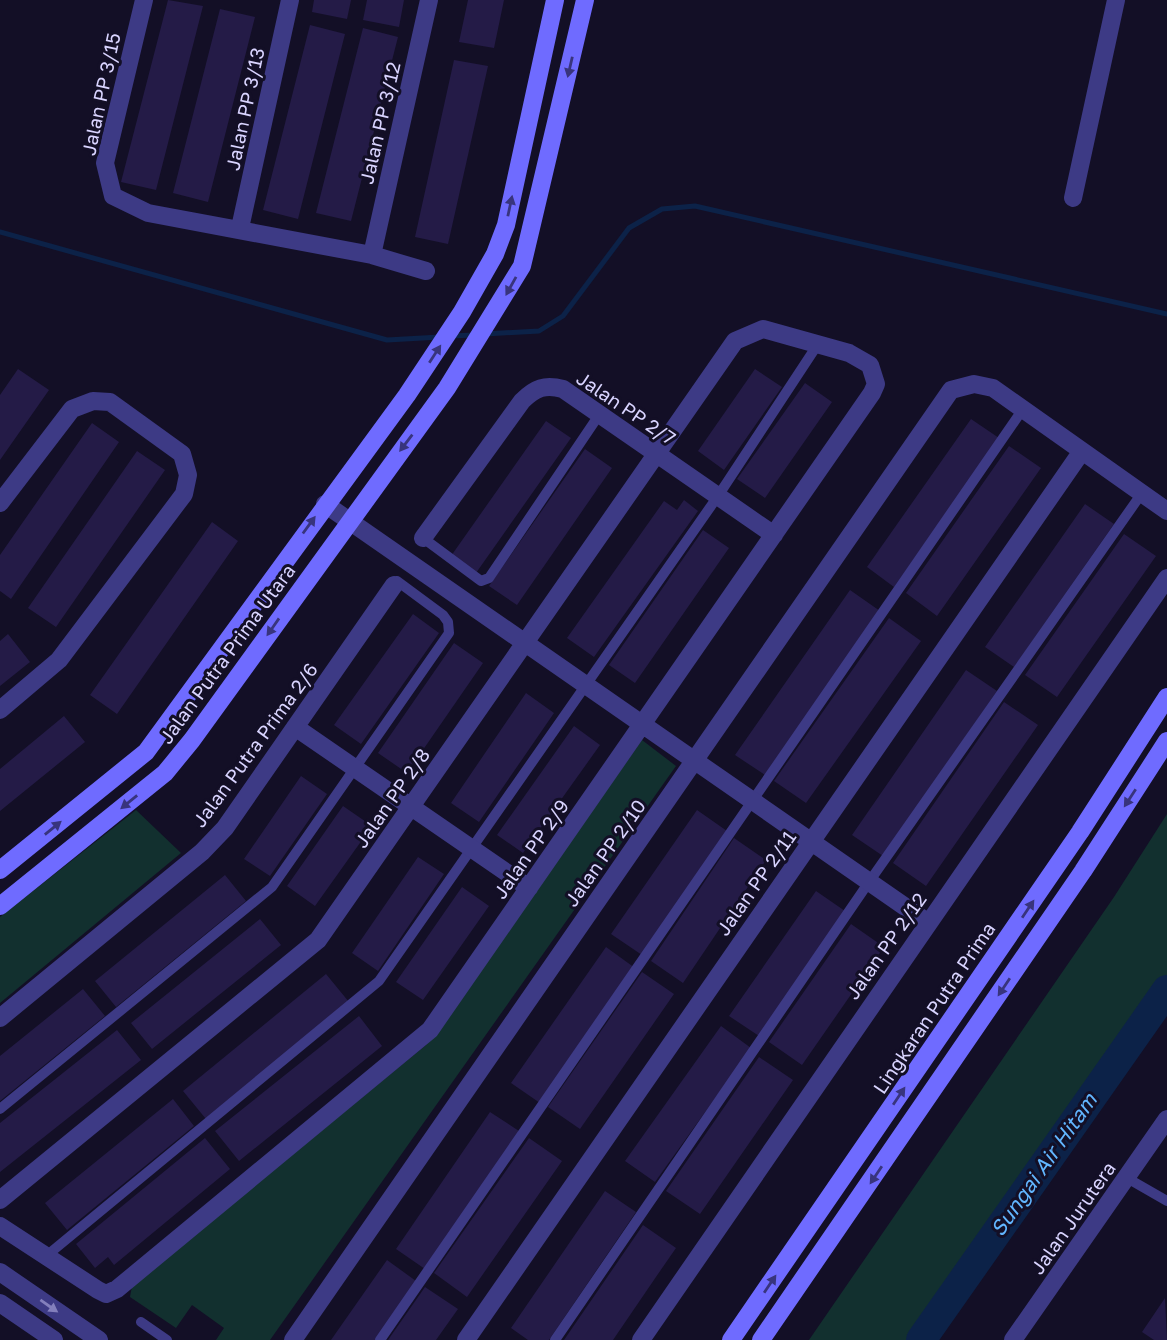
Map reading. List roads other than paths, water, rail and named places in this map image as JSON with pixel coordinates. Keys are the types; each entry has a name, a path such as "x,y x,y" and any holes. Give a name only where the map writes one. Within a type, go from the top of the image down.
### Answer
{"main road":[{"name":"Jalan Putra Prima Utara","path":"0,870 146,752 407,395 462,312 495,254 506,225 555,0"},
{"name":"Jalan Putra Prima Utara","path":"0,906 165,773 192,740 348,520 447,388 493,317 522,266 534,227 585,0"},
{"name":"Lingkaran Putra Prima","path":"732,1340 1080,832 1167,696"},
{"path":"761,1340 1068,893 1167,741"}],"street":[{"name":"Jalan PP 3/15","path":"144,0 105,163 113,196 148,213 240,228"},
{"name":"Jalan PP 3/13","path":"240,228 290,0"},
{"name":"Jalan PP 3/12","path":"372,255 429,0"},
{"path":"1073,198 1116,0"},
{"path":"240,228 372,255 426,271"},
{"name":"Jalan PP 2/8","path":"0,1200 318,940 735,341 763,329 818,344"},
{"name":"Jalan PP 2/9","path":"45,1257 106,1294 117,1289 419,1042 643,725 872,393 876,384 870,365 849,353 818,344"},
{"name":"Jalan PP 2/7","path":"423,538 522,401 532,390 549,385 562,390 775,535"},
{"name":"Jalan PP 2/10","path":"293,1340 951,390 965,385 984,385 993,388 1023,409"},
{"path":"0,503 72,409 93,401 110,402 182,454 188,475 184,494 59,660 0,709"},
{"path":"1023,409 1167,511"},
{"name":"Jalan PP 2/11","path":"466,1340 1082,450"},
{"path":"325,504 927,922"},
{"name":"Jalan PP 2/12","path":"641,1340 1167,578"},
{"name":"Jalan Putra Prima 2/6","path":"0,1018 202,852 225,828 394,585"},
{"path":"295,727 529,888"},
{"name":"Jalan Jurutera","path":"1013,1340 1167,1119"},
{"path":"0,1226 45,1257"},
{"path":"0,1272 99,1340"},
{"path":"0,1303 54,1340"}],"lane":[{"path":"45,1257 368,993 587,686 718,496 818,344"},
{"path":"380,1340 1023,409"},
{"path":"423,538 481,581 489,578 599,415"},
{"path":"555,1340 869,882 1142,493"},
{"path":"0,1109 272,887 449,633 448,622 443,615 397,581 394,585"},
{"path":"1127,1178 1167,1201"},
{"path":"141,1322 167,1340"}],"waterway":[{"path":"485,334 539,331 563,316 629,228 662,209 695,206 1167,314"},
{"path":"0,232 387,340 440,337"},
{"path":"450,336 475,335"},
{"name":"Sungai Air Hitam","path":"921,1340 1167,990"}]}
